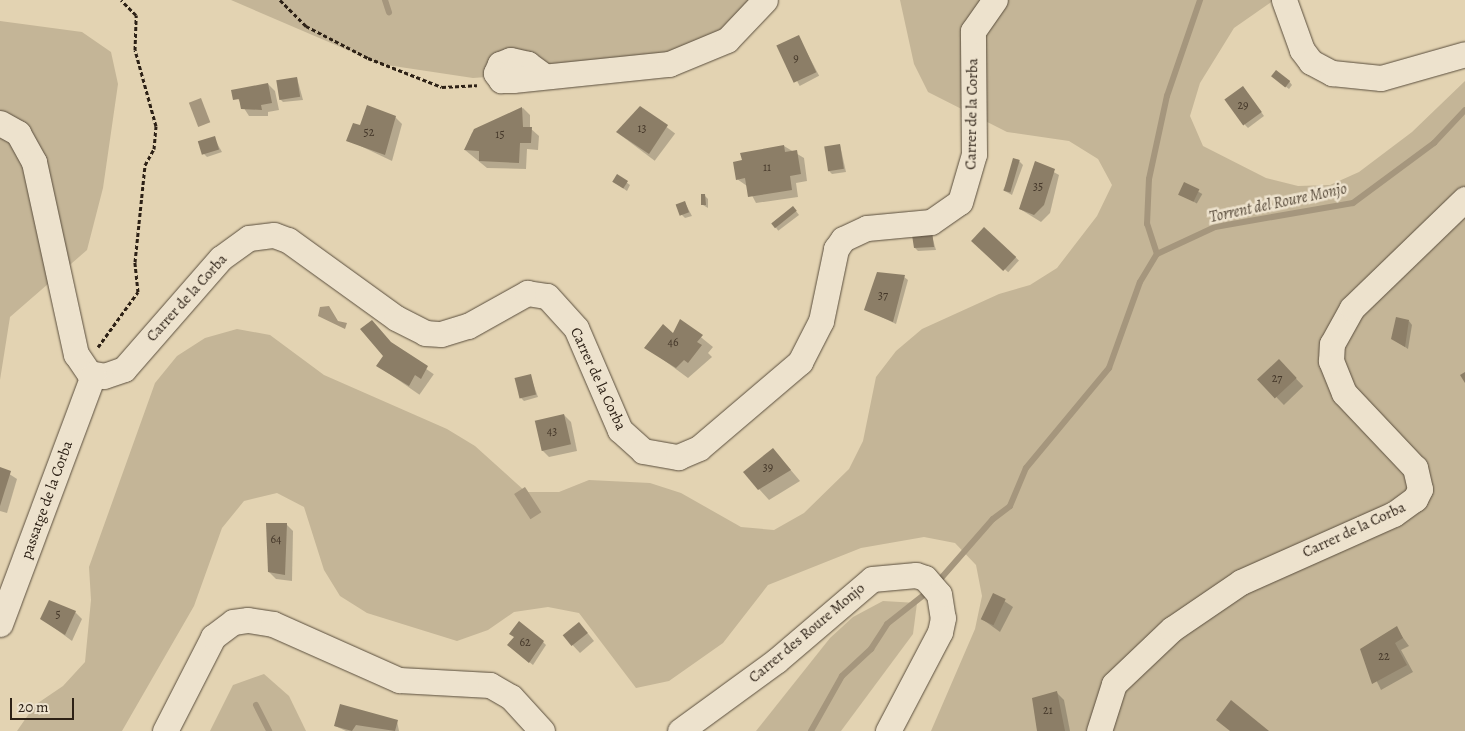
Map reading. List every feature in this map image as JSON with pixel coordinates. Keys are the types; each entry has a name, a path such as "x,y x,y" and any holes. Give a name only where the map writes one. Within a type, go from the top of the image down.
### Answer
{"street":[{"path":"501,80 497,68 510,60 528,64 543,76 669,64 727,40 765,0"},
{"name":"Carrer de la Corba","path":"91,374 124,369 204,274 236,244 263,234 274,235 288,240 390,314 425,333 441,334 468,326 527,293 547,296 576,328 612,416 631,443 654,456 691,454 785,377 808,350 821,322 836,249 843,239 867,228 931,222 960,202 974,154 973,31 995,0"},
{"path":"1284,0 1302,50 1311,62 1332,73 1381,78 1465,54"},
{"path":"0,123 18,133 34,162 76,354 91,374"},
{"name":"Carrer de la Corba","path":"1099,731 1114,684 1172,629 1242,582 1394,514 1415,499 1420,490 1414,468 1344,393 1331,361 1332,344 1347,313 1465,199"},
{"name":"passatge de la Corba","path":"0,624 91,374"},
{"name":"Carrer des Roure Monjo","path":"680,731 776,662 872,579 916,575 925,578 939,594 943,618 940,632 888,731"},
{"path":"165,731 213,636 233,622 248,620 273,624 399,680 490,685 511,697 542,731"}],"path":[{"path":"91,374 99,346 138,292 135,262 145,165 154,149 156,126 135,50 136,15 122,0"},
{"path":"280,0 306,26 332,42 442,87 501,80"}],"shaded area":[{"path":"231,0 755,0 726,35 628,67 473,78 380,64"},
{"path":"900,0 1274,0 1234,28 1200,83 1190,116 1203,146 1266,178 1298,186 1330,185 1359,172 1412,132 1465,81 1465,731 931,731 975,629 982,596 976,565 955,543 924,537 861,548 768,585 723,643 669,681 636,688 579,613 548,607 514,612 488,630 457,641 367,613 340,596 324,570 304,507 277,493 244,501 222,528 194,606 122,731 17,731 35,705 63,686 85,662 91,600 89,567 155,383 177,356 205,338 237,329 270,335 324,375 447,429 475,446 526,492 559,492 589,480 650,483 681,493 741,527 774,530 804,513 849,469 863,441 876,377 896,351 922,329 999,294 1030,285 1057,268 1097,216 1112,185 1098,159 1069,141 1007,132 928,92 914,64"},
{"path":"0,21 82,32 111,52 118,84 103,188 87,250 10,317 0,380"},
{"path":"201,98 210,122 198,127 189,103"},
{"path":"329,306 338,321 347,323 345,329 318,316 320,307"},
{"path":"525,487 541,512 530,519 514,494"},
{"path":"883,601 917,603 913,634 841,731 756,731 830,638 853,617"},
{"path":"264,674 289,696 306,731 210,731 233,685"}],"building":[{"path":"799,35 816,72 794,83 776,46"},
{"path":"1276,70 1290,81 1285,87 1271,76"},
{"path":"297,77 300,97 279,100 276,80"},
{"path":"268,83 272,103 261,105 262,110 241,109 239,99 233,100 231,90"},
{"path":"1243,86 1262,112 1243,125 1224,100"},
{"path":"367,105 396,116 385,155 346,141 353,123 360,125"},
{"path":"640,106 668,125 649,154 616,132"},
{"path":"522,107 523,127 532,127 531,143 520,143 519,163 479,161 479,151 464,150 474,129"},
{"path":"215,136 219,149 202,155 198,141"},
{"path":"840,144 844,169 828,171 824,147"},
{"path":"784,145 785,152 797,150 801,174 790,176 792,190 748,197 745,178 736,180 733,162 742,160 740,153"},
{"path":"1013,158 1020,160 1010,193 1004,191"},
{"path":"1035,161 1055,169 1044,205 1034,215 1019,209"},
{"path":"617,174 628,181 623,189 612,182"},
{"path":"1184,182 1199,189 1193,202 1178,195"},
{"path":"701,194 705,194 706,205 701,205"},
{"path":"685,201 689,212 680,216 676,204"},
{"path":"793,206 797,211 775,228 771,224"},
{"path":"984,227 1016,257 1003,271 971,241"},
{"path":"932,231 934,247 914,248 912,235"},
{"path":"877,272 905,275 893,322 864,310"},
{"path":"1396,317 1409,320 1405,347 1391,339"},
{"path":"680,319 703,335 697,342 702,345 688,363 684,360 676,368 644,348 663,324 673,333"},
{"path":"372,320 391,342 428,366 421,379 415,375 409,386 376,366 383,356 360,329"},
{"path":"1279,359 1297,378 1275,398 1257,379"},
{"path":"1465,372 1465,383 1460,375"},
{"path":"531,374 536,394 520,398 515,378"},
{"path":"564,414 571,444 542,451 535,421"},
{"path":"773,448 791,470 758,490 743,472"},
{"path":"0,467 11,471 0,506"},
{"path":"266,523 287,523 285,575 268,572"},
{"path":"993,593 1006,599 993,625 981,619"},
{"path":"49,600 76,611 65,635 40,619"},
{"path":"519,621 544,641 529,663 507,645 514,637 509,634"},
{"path":"579,622 588,633 571,646 563,635"},
{"path":"1397,626 1403,638 1395,643 1407,665 1372,684 1360,649"},
{"path":"1057,691 1065,731 1037,731 1032,698"},
{"path":"1231,700 1269,731 1230,731 1216,720"},
{"path":"340,704 398,720 395,731 356,725 352,731 334,726"}],"waterway":[{"path":"385,0 389,12"},
{"path":"1157,254 1147,224 1149,179 1167,96 1200,0"},
{"name":"Torrent del Roure Monjo","path":"936,584 993,519 1010,506 1026,468 1109,368 1140,282 1157,254 1215,227 1353,203 1434,143 1465,110"},
{"name":"Torrent del Roure Monjo","path":"811,731 842,676 871,649 887,624 929,591"},
{"path":"256,705 269,731"}]}
